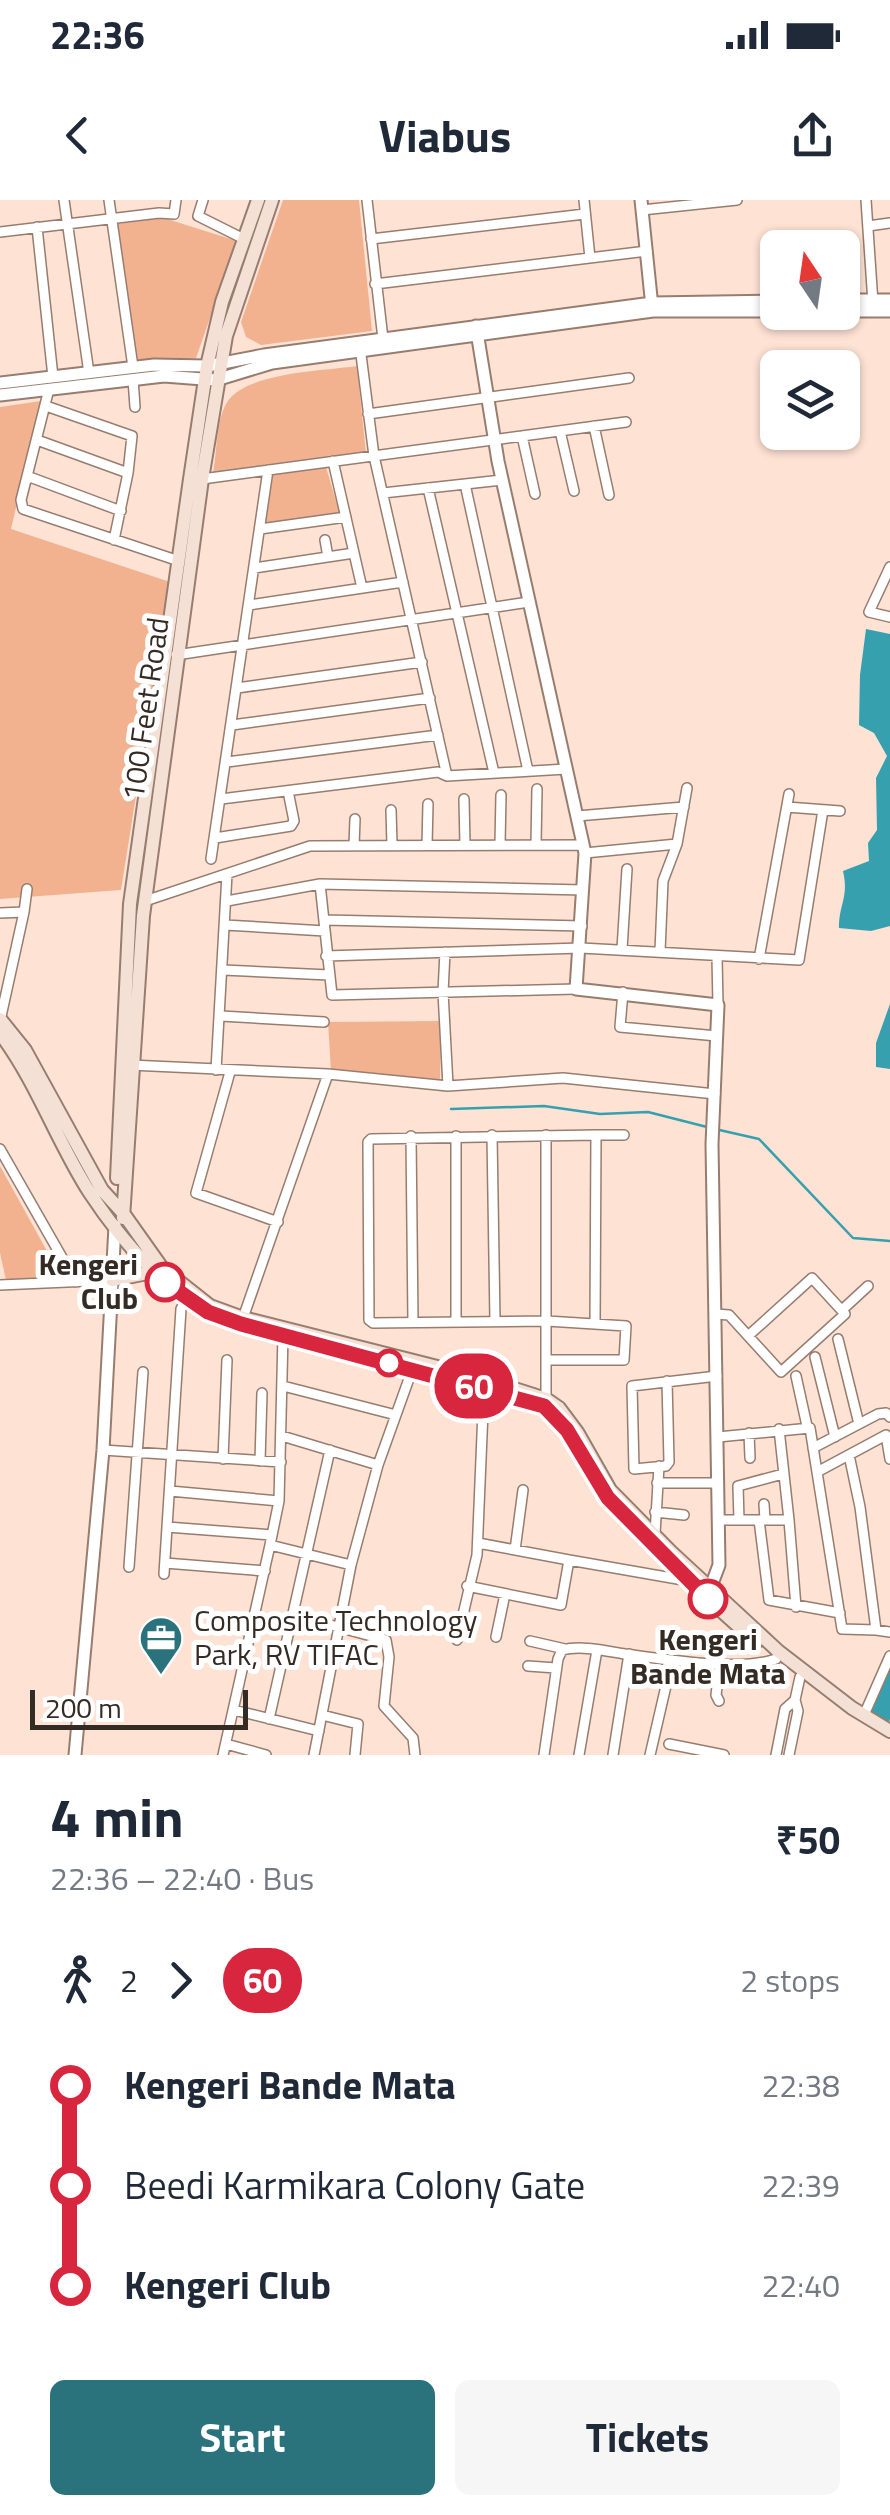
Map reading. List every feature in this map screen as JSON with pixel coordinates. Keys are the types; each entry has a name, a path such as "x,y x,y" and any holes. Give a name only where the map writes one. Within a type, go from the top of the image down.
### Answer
{"main road":[{"name":"100 Feet Road","path":"127,1065 179,560 222,302 258,200"},
{"name":"100 Feet Road","path":"214,364 272,200"},
{"name":"100 Feet Road","path":"119,1219 130,904 202,479 210,381"},
{"path":"2,1028 90,1194 119,1219 158,1271 210,1306 243,1318 544,1406 557,1416 608,1498 689,1581 800,1678 888,1735"},
{"path":"2,1028 119,1219 158,1271 186,1299 208,1312 283,1334 546,1399 559,1408 577,1432 610,1490 655,1537 778,1652 863,1718"},
{"path":"112,1280 158,1271"}],"street":[{"path":"64,200 89,373"},
{"path":"109,200 135,407"},
{"path":"146,200 148,214"},
{"path":"0,232 174,214 176,200"},
{"path":"203,200 198,216 244,239"},
{"path":"367,200 383,339"},
{"path":"584,200 590,258"},
{"path":"652,307 642,205 737,200"},
{"path":"866,200 873,306"},
{"path":"371,240 585,214"},
{"path":"868,226 890,223"},
{"path":"37,228 51,383 20,504 25,513 179,560"},
{"path":"376,284 647,251"},
{"path":"860,308 890,300"},
{"path":"0,384 51,383 214,364 652,307 760,302"},
{"path":"860,303 890,311"},
{"path":"652,307 760,310"},
{"path":"0,395 89,373 210,381 383,339 476,331"},
{"path":"476,331 502,480 584,849 576,989"},
{"path":"360,346 374,456 447,776"},
{"path":"368,414 630,378"},
{"path":"46,406 132,436 114,540"},
{"path":"202,479 626,422"},
{"path":"594,426 609,494"},
{"path":"560,431 574,491"},
{"path":"522,436 534,494"},
{"path":"37,440 128,473"},
{"path":"333,461 362,588"},
{"path":"211,859 268,470"},
{"path":"27,476 122,510"},
{"path":"383,493 502,480"},
{"path":"465,484 528,771"},
{"path":"428,488 494,774"},
{"path":"260,529 346,517"},
{"path":"325,540 328,557"},
{"path":"254,568 354,553"},
{"path":"890,567 887,582 869,612 890,616"},
{"path":"249,605 403,582"},
{"path":"172,654 529,602"},
{"path":"238,688 422,662"},
{"path":"232,725 430,698"},
{"path":"227,762 438,736"},
{"path":"222,799 438,772 447,776 566,768"},
{"path":"660,951 663,881 678,844 687,788"},
{"path":"536,844 537,789"},
{"path":"215,838 291,826 294,821 288,790"},
{"path":"759,959 789,794"},
{"path":"500,844 501,796"},
{"path":"464,799 465,845"},
{"path":"428,804 428,845"},
{"path":"577,816 684,806"},
{"path":"787,807 840,811"},
{"path":"391,810 392,845"},
{"path":"326,956 622,948 799,960 823,810"},
{"path":"354,819 354,846"},
{"path":"145,901 310,846 536,844 584,849 678,844"},
{"path":"622,948 627,870"},
{"path":"216,1070 226,874"},
{"path":"227,901 320,884 584,890"},
{"path":"320,884 332,995 576,989 718,1005"},
{"path":"2,1028 28,890"},
{"path":"0,913 24,912"},
{"path":"226,925 582,926"},
{"path":"445,952 448,1086"},
{"path":"710,1589 719,1565 712,1144 717,957"},
{"path":"223,970 329,975"},
{"path":"624,992 620,1027 717,1036"},
{"path":"221,1016 324,1022"},
{"path":"127,1065 328,1074 448,1086 563,1078 715,1094"},
{"path":"230,1072 196,1193 278,1222"},
{"path":"243,1318 328,1074"},
{"path":"492,1135 495,1321"},
{"path":"546,1135 546,1399"},
{"path":"595,1324 596,1135"},
{"path":"547,1360 624,1360 626,1326 547,1321 369,1320 368,1142 411,1136 624,1135"},
{"path":"411,1136 413,1322"},
{"path":"456,1136 456,1322"},
{"path":"0,1149 76,1282"},
{"path":"75,1755 119,1219"},
{"path":"0,1270 2,1285 112,1280"},
{"path":"716,1314 729,1314 748,1336 781,1372 845,1314 812,1278 748,1336"},
{"path":"842,1310 868,1286"},
{"path":"186,1299 181,1309 164,1569 265,1571"},
{"path":"266,1755 225,1750 279,1501 283,1334"},
{"path":"838,1338 859,1424"},
{"path":"815,1356 834,1437"},
{"path":"223,1459 227,1360"},
{"path":"314,1755 351,1565 378,1464 414,1366"},
{"path":"129,1567 143,1372"},
{"path":"666,1381 669,1462 636,1469 632,1466 630,1388 634,1385 666,1381 717,1376"},
{"path":"796,1376 814,1448 842,1628 890,1632"},
{"path":"283,1386 396,1416"},
{"path":"456,1640 478,1543 484,1388"},
{"path":"260,1461 262,1393"},
{"path":"814,1448 882,1412 890,1416"},
{"path":"718,1436 807,1426"},
{"path":"778,1430 796,1608"},
{"path":"817,1472 888,1432 890,1458"},
{"path":"749,1433 750,1458"},
{"path":"282,1436 378,1464"},
{"path":"103,1450 281,1462"},
{"path":"269,1719 330,1450"},
{"path":"849,1455 876,1630"},
{"path":"655,1537 658,1466"},
{"path":"739,1520 738,1486 784,1474"},
{"path":"657,1483 718,1483"},
{"path":"515,1550 523,1490"},
{"path":"170,1491 279,1501"},
{"path":"764,1504 767,1596 772,1604 840,1613"},
{"path":"655,1512 684,1515"},
{"path":"718,1520 788,1520"},
{"path":"167,1527 271,1540 305,1554 351,1565"},
{"path":"478,1543 689,1581"},
{"path":"467,1586 562,1605 569,1560"},
{"path":"496,1637 505,1594"},
{"path":"323,1623 386,1640 389,1657 384,1706 413,1738 414,1755"},
{"path":"530,1641 565,1649 672,1660 753,1664 776,1658"},
{"path":"544,1755 556,1668 565,1649"},
{"path":"579,1755 596,1650"},
{"path":"613,1755 630,1654"},
{"path":"863,1718 890,1656"},
{"path":"650,1755 672,1660"},
{"path":"719,1702 716,1695 720,1662"},
{"path":"528,1666 556,1668"},
{"path":"789,1755 800,1678"},
{"path":"776,1755 785,1709 795,1700"},
{"path":"234,1710 319,1731"},
{"path":"322,1715 358,1724 355,1755"},
{"path":"670,1744 724,1755"}],"shaded area":[{"path":"283,200 359,200 372,331 261,345 246,337 241,322"},
{"path":"164,218 237,241 196,358 136,363 117,224"},
{"path":"357,366 366,453 213,473 220,420 235,393 266,379"},
{"path":"41,401 11,529 170,582 121,890 0,899 0,407"},
{"path":"326,467 340,515 264,526 272,475"},
{"path":"441,1021 440,1081 331,1071 328,1022"},
{"path":"0,1166 63,1280 6,1280 0,1253"}],"water":[{"path":"866,629 890,634 890,926 871,931 839,928 845,888 843,871 869,861 868,843 877,830 876,778 887,756 874,733 859,725"},
{"path":"890,1004 890,1069 876,1067 876,1043"},
{"path":"890,1665 890,1719 889,1722 871,1712"}],"waterway":[{"path":"451,1109 544,1106 600,1114 648,1112 707,1127"},
{"path":"715,1129 759,1139 853,1238 890,1241"}],"bus line":[{"name":"60","path":"165,1282 208,1312 241,1324 544,1406 567,1430 608,1498 708,1599"}],"place":[{"name":"Kengeri Club","path":"165,1282"},
{"name":"Kengeri Bande Mata","path":"708,1599"},
{"name":"Composite Technology Park, RV TIFAC","path":"161,1676"}]}
